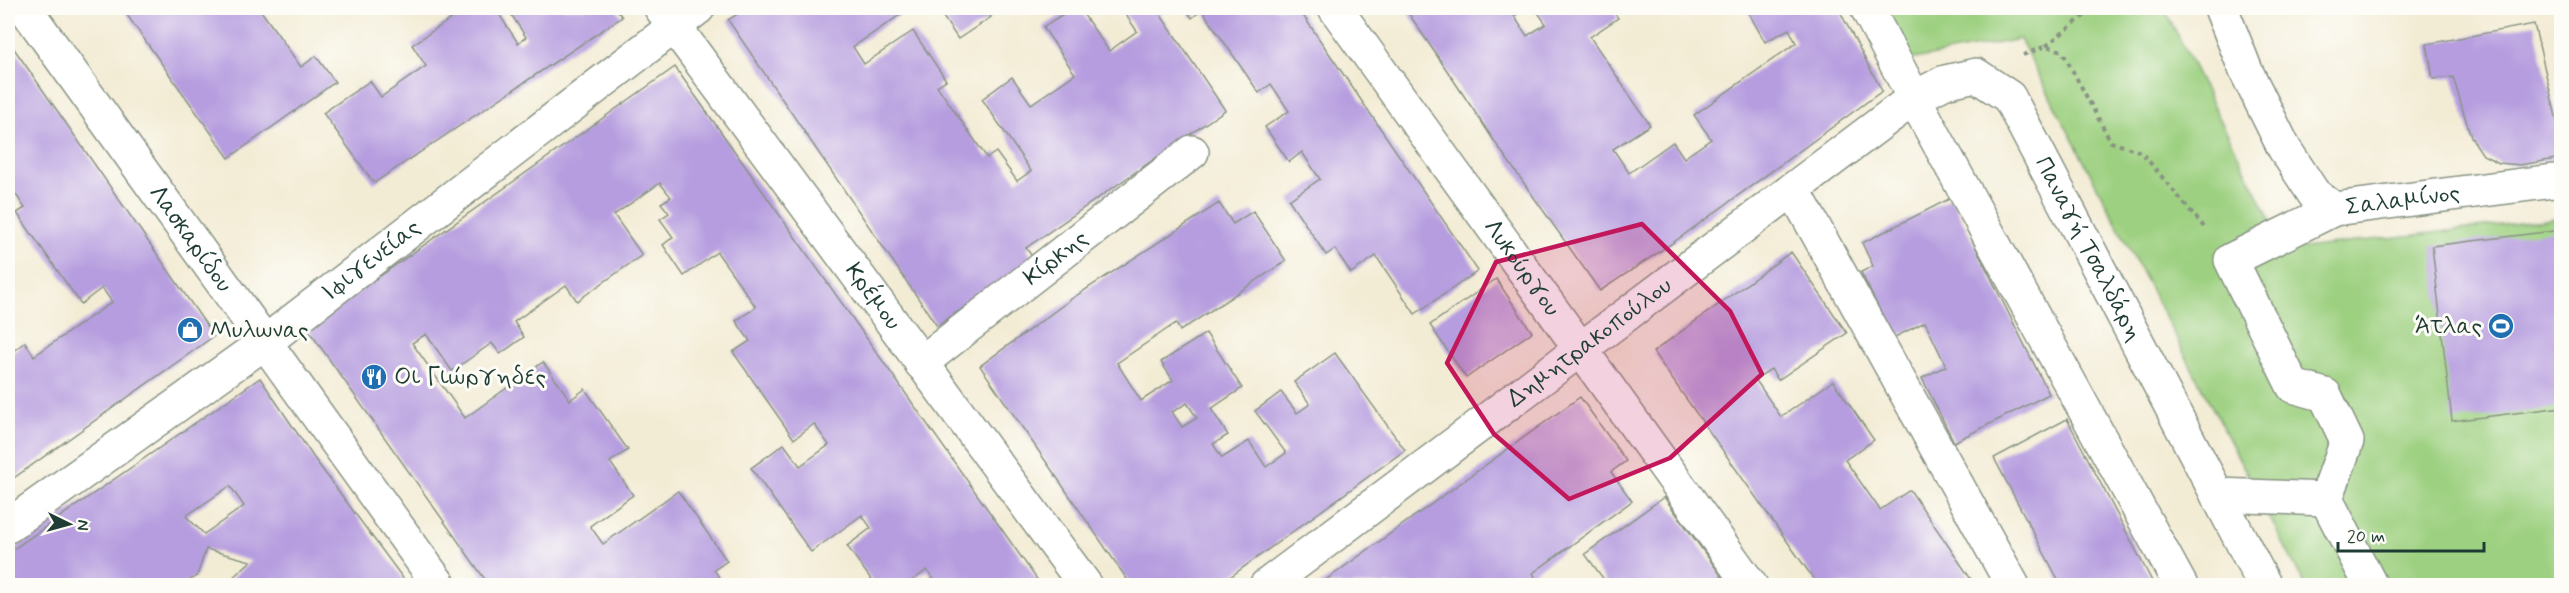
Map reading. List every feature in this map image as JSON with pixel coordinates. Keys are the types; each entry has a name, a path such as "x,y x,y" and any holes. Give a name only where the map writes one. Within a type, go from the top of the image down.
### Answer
{"street":[{"name":"Λασκαρίδου","path":"25,8 440,585"},
{"name":"Λυκούργου","path":"1335,8 1751,585"},
{"path":"1868,8 1914,98 2181,585"},
{"name":"Σαλαμίνος","path":"2221,8 2246,71 2284,148 2314,194 2334,209 2562,180"},
{"name":"Ιφιγενείας","path":"8,526 264,343 677,13"},
{"name":"Κρέμου","path":"677,13 921,363 1086,585"},
{"path":"1914,98 1945,82 1976,75"},
{"name":"Παναγή Τσαλδάρη","path":"1976,75 2009,97 2265,585"},
{"name":"Δημητρακοπούλου","path":"1266,585 1914,98"},
{"name":"Κίρκης","path":"921,363 1192,153"},
{"path":"1793,189 2013,585"},
{"path":"2334,209 2231,260 2293,386 2325,395 2346,441 2326,498 2371,585"},
{"path":"2217,495 2326,498"}],"path":[{"path":"1976,75 2046,45 2094,8"},
{"path":"2046,45 2062,51 2111,142 2141,152 2231,260"}],"highlighted area":[{"path":"1642,224 1730,311 1762,374 1670,458 1569,499 1494,434 1447,363 1496,262"}],"green space":[{"path":"1882,8 2164,8 2286,250 2561,218 2561,585 2305,585 2020,39 1909,60"}],"building":[{"path":"122,8 259,8 301,67 316,56 335,82 229,158"},
{"path":"467,8 495,8 518,43 526,37 507,8 616,8 622,17 374,183 323,113 370,81 381,97 426,66 412,45"},
{"path":"747,8 910,8 853,47 864,64 913,31 946,80 937,86 987,158 996,152 1017,181 1031,171 982,99 1012,77 1031,104 1075,74 1043,27 1072,8 1079,8 1109,51 1137,31 1122,9 1170,8 1160,14 1225,110 1026,248 1034,259 937,326 728,20"},
{"path":"937,8 985,8 991,17 958,39"},
{"path":"1185,8 1298,8 1478,271 1415,314 1376,256 1351,273 1335,249 1326,255 1289,200 1320,179 1302,152 1289,162 1265,127 1289,111 1271,84 1259,93 1202,10 1192,18"},
{"path":"1405,8 1527,8 1514,16 1527,36 1546,24 1535,8 1611,8 1618,18 1590,37 1650,125 1613,149 1629,173 1673,142 1684,158 1711,139 1694,115 1796,43 1789,29 1765,42 1746,8 1838,8 1882,91 1674,242 1600,291 1497,145"},
{"path":"2534,24 2562,142 2562,158 2520,165 2499,163 2483,155 2471,137 2453,77 2433,79 2427,44"},
{"path":"8,40 214,336 8,482 8,355 25,342 34,356 112,302 102,288 81,304 17,213 25,208 8,183"},
{"path":"675,67 1041,585 938,585 927,570 906,585 875,585 847,546 871,528 862,515 811,552 751,468 784,444 800,466 829,445 814,424 794,439 733,352 750,341 736,321 756,307 717,252 684,276 663,245 673,237 660,219 669,213 661,203 671,197 660,183 614,215 642,255 577,301 566,285 514,322 524,337 500,354 492,343 452,371 426,334 412,343 465,418 543,362 570,400 585,389 628,450 610,462 633,495 590,526 603,544 678,491 727,561 714,570 725,585 489,585 307,328"},
{"path":"1951,198 2049,394 1954,442 1922,378 1946,366 1925,322 1893,338 1861,272 1873,266 1862,243"},
{"path":"1219,203 1233,224 1253,211 1286,261 1180,331 1176,323 1117,363 1141,401 1173,380 1161,362 1206,333 1242,388 1211,409 1228,435 1213,444 1222,458 1249,441 1266,467 1286,453 1255,411 1281,392 1297,413 1310,404 1294,382 1335,353 1405,450 1219,585 1131,585 980,366 1074,297","holes":["1187,403 1197,418 1182,427 1172,412"]},
{"name":"Άτλας","path":"2562,230 2562,407 2452,421 2432,246"},
{"path":"1791,252 1847,333 1778,380 1771,369 1755,379 1781,417 1833,381 1874,440 1845,460 1880,510 1910,490 1975,585 1818,585 1653,352"},
{"path":"1496,279 1532,332 1466,378 1430,325"},
{"path":"260,378 314,458 408,585 236,585 231,579 251,561 206,549 197,576 182,585 11,585 8,581 8,553","holes":["230,486 244,506 204,534 186,516"]},
{"path":"1580,397 1626,461 1611,472 1632,501 1533,573 1536,579 1527,585 1319,585"},
{"path":"2067,419 2154,585 2061,585 1994,458"},
{"path":"1664,497 1728,585 1608,585 1585,554"}],"place":[{"name":"Άτλας","path":"2501,326"},
{"name":"Μυλωνας","path":"190,330"},
{"name":"Οι Γιώργηδες","path":"374,377"}]}
